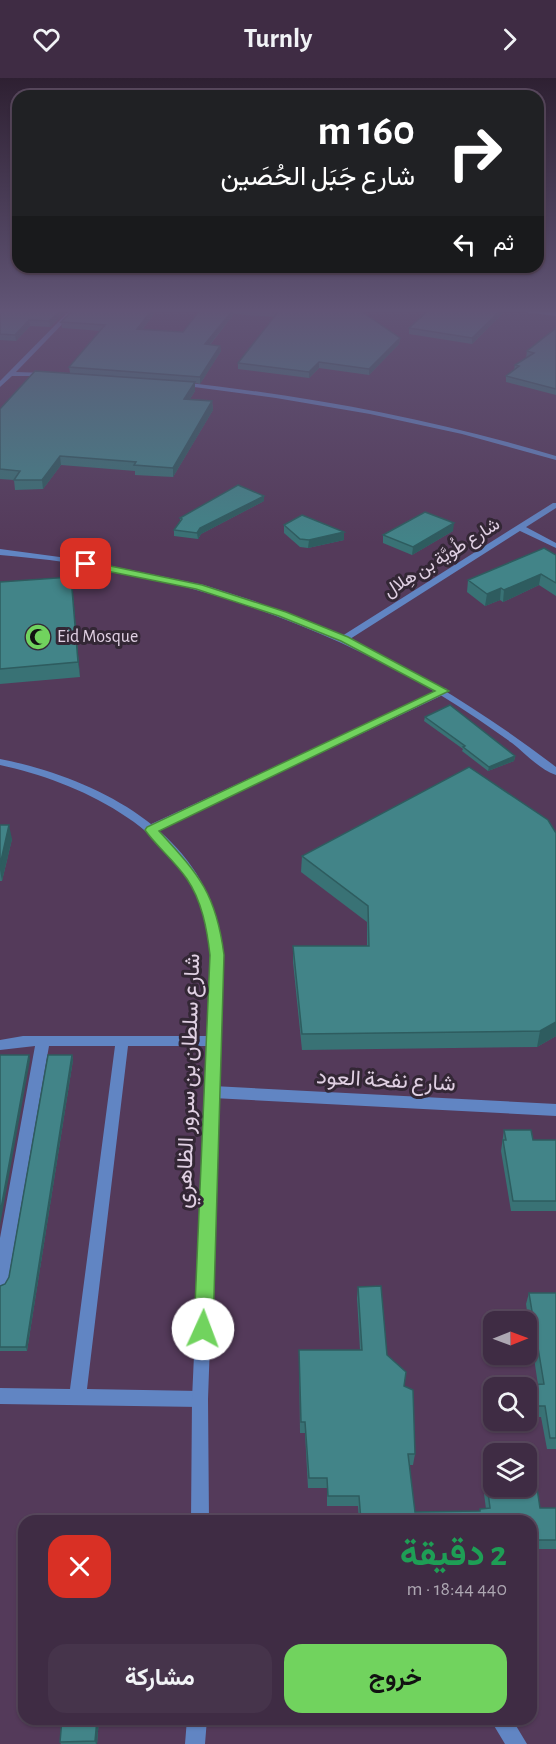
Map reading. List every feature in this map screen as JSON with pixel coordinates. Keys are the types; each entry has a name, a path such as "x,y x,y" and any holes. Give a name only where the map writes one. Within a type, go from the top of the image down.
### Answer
{"street":[{"path":"207,388 343,406 473,434 556,458"},
{"name":"شارع طُويَّة بن هِلال","path":"344,639 556,505"},
{"path":"521,528 556,546"},
{"path":"0,552 106,567 199,587 283,614 344,639 444,691 508,734 556,772"},
{"path":"151,830 444,691"},
{"name":"شارع سلطان بن سرور الظاهري","path":"0,762 27,766 62,777 124,809 151,830 194,878 206,903 214,929 217,964 200,1399 200,1515"},
{"path":"0,1045 14,1041 215,1041"},
{"path":"0,1281 42,1041"},
{"path":"77,1398 122,1041"},
{"name":"شارع نفحة العود","path":"213,1092 556,1110"},
{"path":"0,1396 200,1399"},
{"path":"195,1744 197,1725"},
{"path":"504,1725 517,1744"}],"building":[{"path":"20,388 191,388 184,399 212,401 173,468 134,465 136,462 60,456 42,480 14,480 20,471 0,469 0,409"},
{"path":"238,485 264,496 200,528 197,533 174,530 182,519 180,518"},
{"path":"425,512 454,523 413,547 383,535"},
{"path":"302,515 344,532 309,540 300,539 284,525"},
{"path":"544,548 556,555 556,583 541,574 504,590 501,588 487,594 468,580"},
{"name":"Eid Mosque","path":"71,577 78,662 0,669 0,582"},
{"path":"450,705 515,756 489,767 425,717"},
{"path":"469,767 548,820 556,833 556,1022 540,1031 302,1034 293,946 369,946 368,906 302,856"},
{"path":"0,825 9,825 0,865"},
{"path":"0,1055 29,1055 0,1214"},
{"path":"48,1055 72,1055 26,1347 0,1347 0,1286 5,1284 9,1277"},
{"path":"504,1130 531,1130 533,1140 556,1140 556,1201 513,1201 503,1140 506,1140"},
{"path":"381,1286 387,1355 406,1372 404,1386 413,1390 415,1454 408,1454 415,1512 480,1511 480,1509 490,1508 489,1497 537,1497 537,1488 540,1508 556,1508 556,1540 537,1540 537,1515 361,1515 359,1496 328,1496 327,1478 309,1478 305,1422 301,1422 299,1350 362,1350 358,1287"},
{"path":"529,1293 556,1293 556,1438 550,1438 545,1406 537,1406 537,1384 544,1384 537,1342 537,1311 532,1311"},
{"path":"61,1725 96,1725 95,1741 60,1742"}],"place":[{"name":"Eid Mosque","path":"38,637"}],"route":[{"path":"86,564 199,587 283,614 344,639 444,691 151,830 194,878 206,903 214,929 217,955 203,1329"}]}
